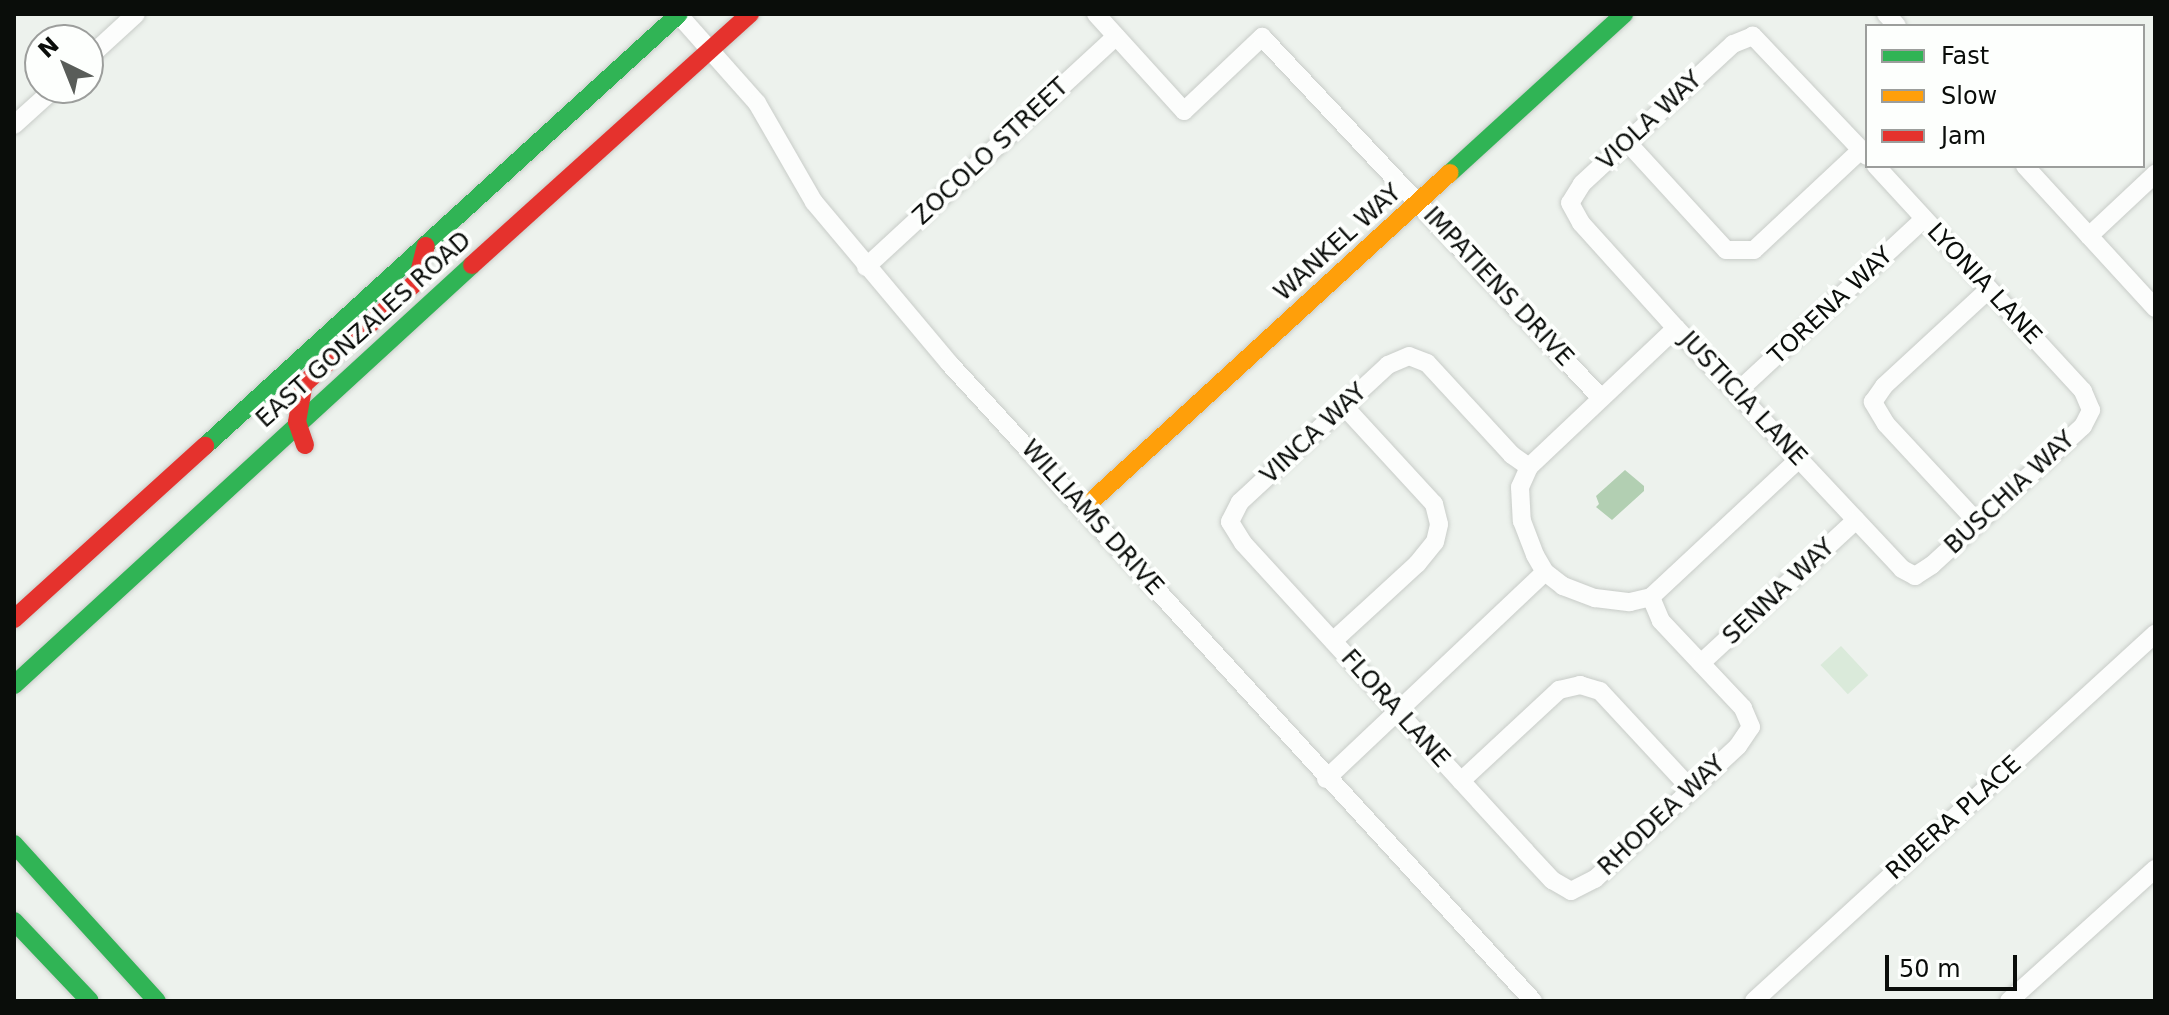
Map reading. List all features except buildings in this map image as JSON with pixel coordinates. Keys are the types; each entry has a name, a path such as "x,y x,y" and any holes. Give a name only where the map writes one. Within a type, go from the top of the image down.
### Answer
{"main road":[{"name":"EAST GONZALES ROAD","path":"14,619 678,14"},
{"name":"EAST GONZALES ROAD","path":"14,685 297,422 750,14"},
{"name":"WANKEL WAY","path":"1084,508 1624,14"},
{"path":"305,445 297,422 304,384 417,281 426,246"},
{"path":"14,844 157,1001"},
{"path":"14,921 90,1001"}],"street":[{"path":"104,43 136,14"},
{"name":"WILLIAMS DRIVE","path":"678,14 757,103 795,174 866,267 949,363 1084,508 1326,779 1533,1001"},
{"path":"1096,14 1116,36"},
{"name":"IMPATIENS DRIVE","path":"1116,36 1184,111 1262,37 1601,398"},
{"name":"ZOCOLO STREET","path":"866,267 1116,36"},
{"name":"VIOLA WAY","path":"1575,212 1570,203 1582,184 1733,44 1753,36 1864,153"},
{"path":"14,125 37,104"},
{"path":"1628,143 1726,250 1754,250 1864,153"},
{"name":"LYONIA LANE","path":"1878,168 2083,391 2089,405"},
{"path":"2027,168 2155,308"},
{"path":"2089,236 2155,174"},
{"name":"JUSTICIA LANE","path":"1575,212 1676,328 1902,569 1915,576 1918,574"},
{"name":"TORENA WAY","path":"1737,392 1924,219"},
{"path":"1978,523 1886,424 1873,402 1884,386 1989,289"},
{"path":"1676,328 1529,467 1520,487 1522,521 1545,572 1563,586 1595,598 1630,602 1651,597 1799,459"},
{"name":"VINCA WAY","path":"1233,516 1240,502 1388,365 1409,356 1427,363 1512,455 1529,467"},
{"name":"BUSCHIA WAY","path":"1918,574 2083,426 2091,410 2089,405"},
{"path":"1333,641 1417,564 1435,542 1439,524 1434,504 1344,406"},
{"name":"FLORA LANE","path":"1233,516 1230,522 1243,543 1552,880 1573,890"},
{"name":"SENNA WAY","path":"1701,663 1856,520"},
{"path":"1326,779 1545,572"},
{"path":"1651,597 1661,621 1701,663"},
{"name":"RIBERA PLACE","path":"1754,1001 2155,634"},
{"name":"RHODEA WAY","path":"1573,890 1595,879 1746,736 1751,727 1743,708 1701,663"},
{"path":"1461,781 1559,690 1580,685 1600,691 1691,789"},
{"path":"2009,1001 2155,869"}],"shaded area":[{"path":"1625,470 1644,486 1644,491 1612,520 1596,507 1599,504 1596,496"},
{"path":"1841,646 1868,675 1848,694 1821,665"}],"traffic: fast":[{"path":"205,446 679,14"},
{"path":"1450,173 1624,14"},
{"path":"14,685 472,265"},
{"path":"14,844 157,1001"},
{"path":"14,921 90,1001"}],"traffic: slow":[{"path":"1084,508 1450,173"}],"traffic: jam":[{"path":"472,265 750,14"},
{"path":"305,445 297,422 304,384 417,281 426,246"},
{"path":"14,619 205,446"}]}
